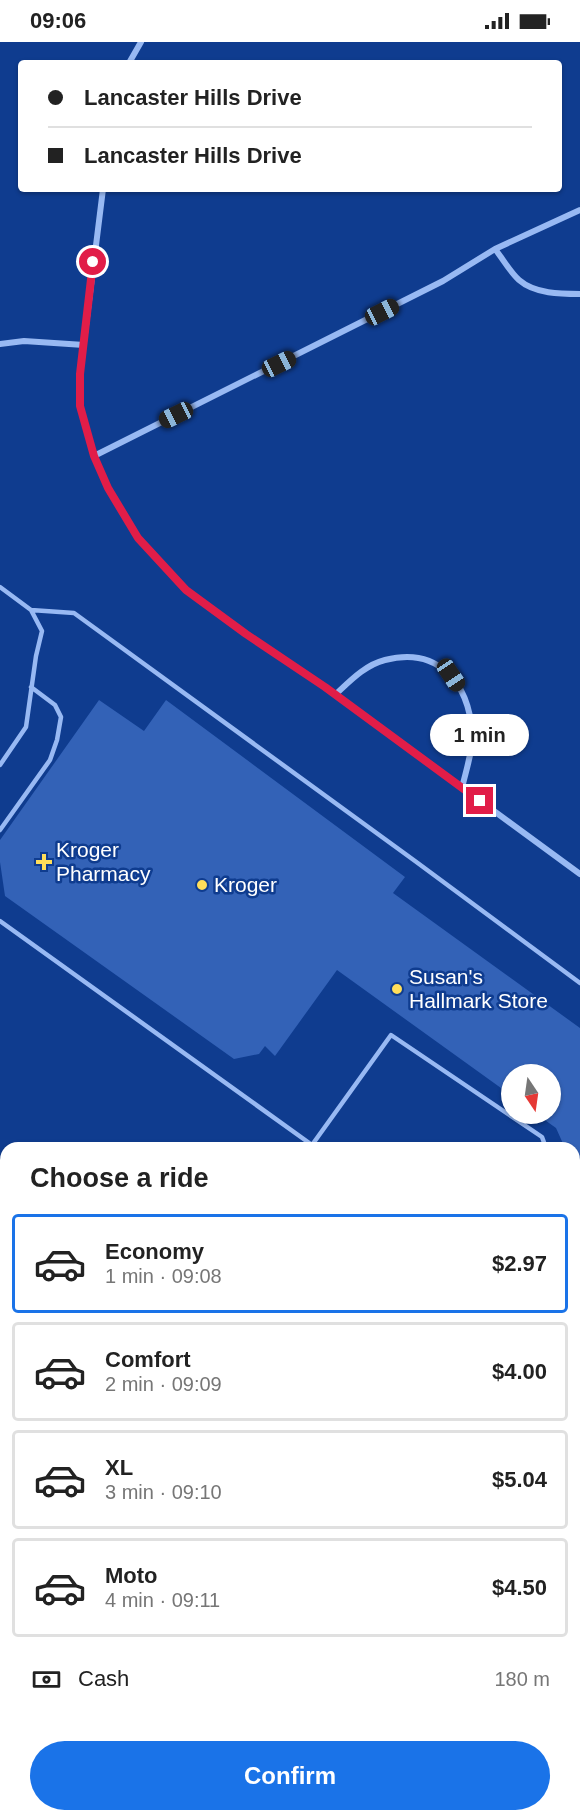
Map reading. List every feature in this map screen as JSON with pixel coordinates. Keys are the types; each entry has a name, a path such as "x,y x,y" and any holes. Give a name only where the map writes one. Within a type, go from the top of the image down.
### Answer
{"street":[{"path":"131,60 141,42"},
{"path":"103,192 80,374 80,406 94,456 108,488 138,538 186,590 336,694 580,874"},
{"path":"94,456 443,281 495,249 580,210"},
{"path":"495,249 520,280 535,288 561,294 580,294"},
{"path":"0,344 24,341 84,345"},
{"path":"336,694 360,672 384,660 416,657 439,665 451,675 462,691 469,714 471,746 462,788"}],"lane":[{"path":"0,587 31,609 42,631 26,727 0,765"},
{"path":"31,609 74,613 580,983"},
{"path":"0,830 50,760 57,740 62,717 55,705 32,687"},
{"path":"1,924 305,1142"},
{"path":"314,1142 391,1035 542,1137 544,1142"}],"building":[{"name":"Kroger","path":"99,700 144,731 166,700 405,877 393,893 580,1028 580,1142 562,1142 556,1128 550,1124 561,1124 561,1064 501,1064 501,1088 337,970 275,1056 265,1046 259,1054 234,1059 5,896 0,862 0,840"}],"place":[{"name":"Kroger Pharmacy","path":"44,862"},
{"name":"Kroger","path":"202,885"},
{"name":"Susan's Hallmark Store","path":"397,989"}],"route":[{"path":"93,262 80,374 80,406 94,456 108,488 138,538 186,590 325,687 480,801"}]}
